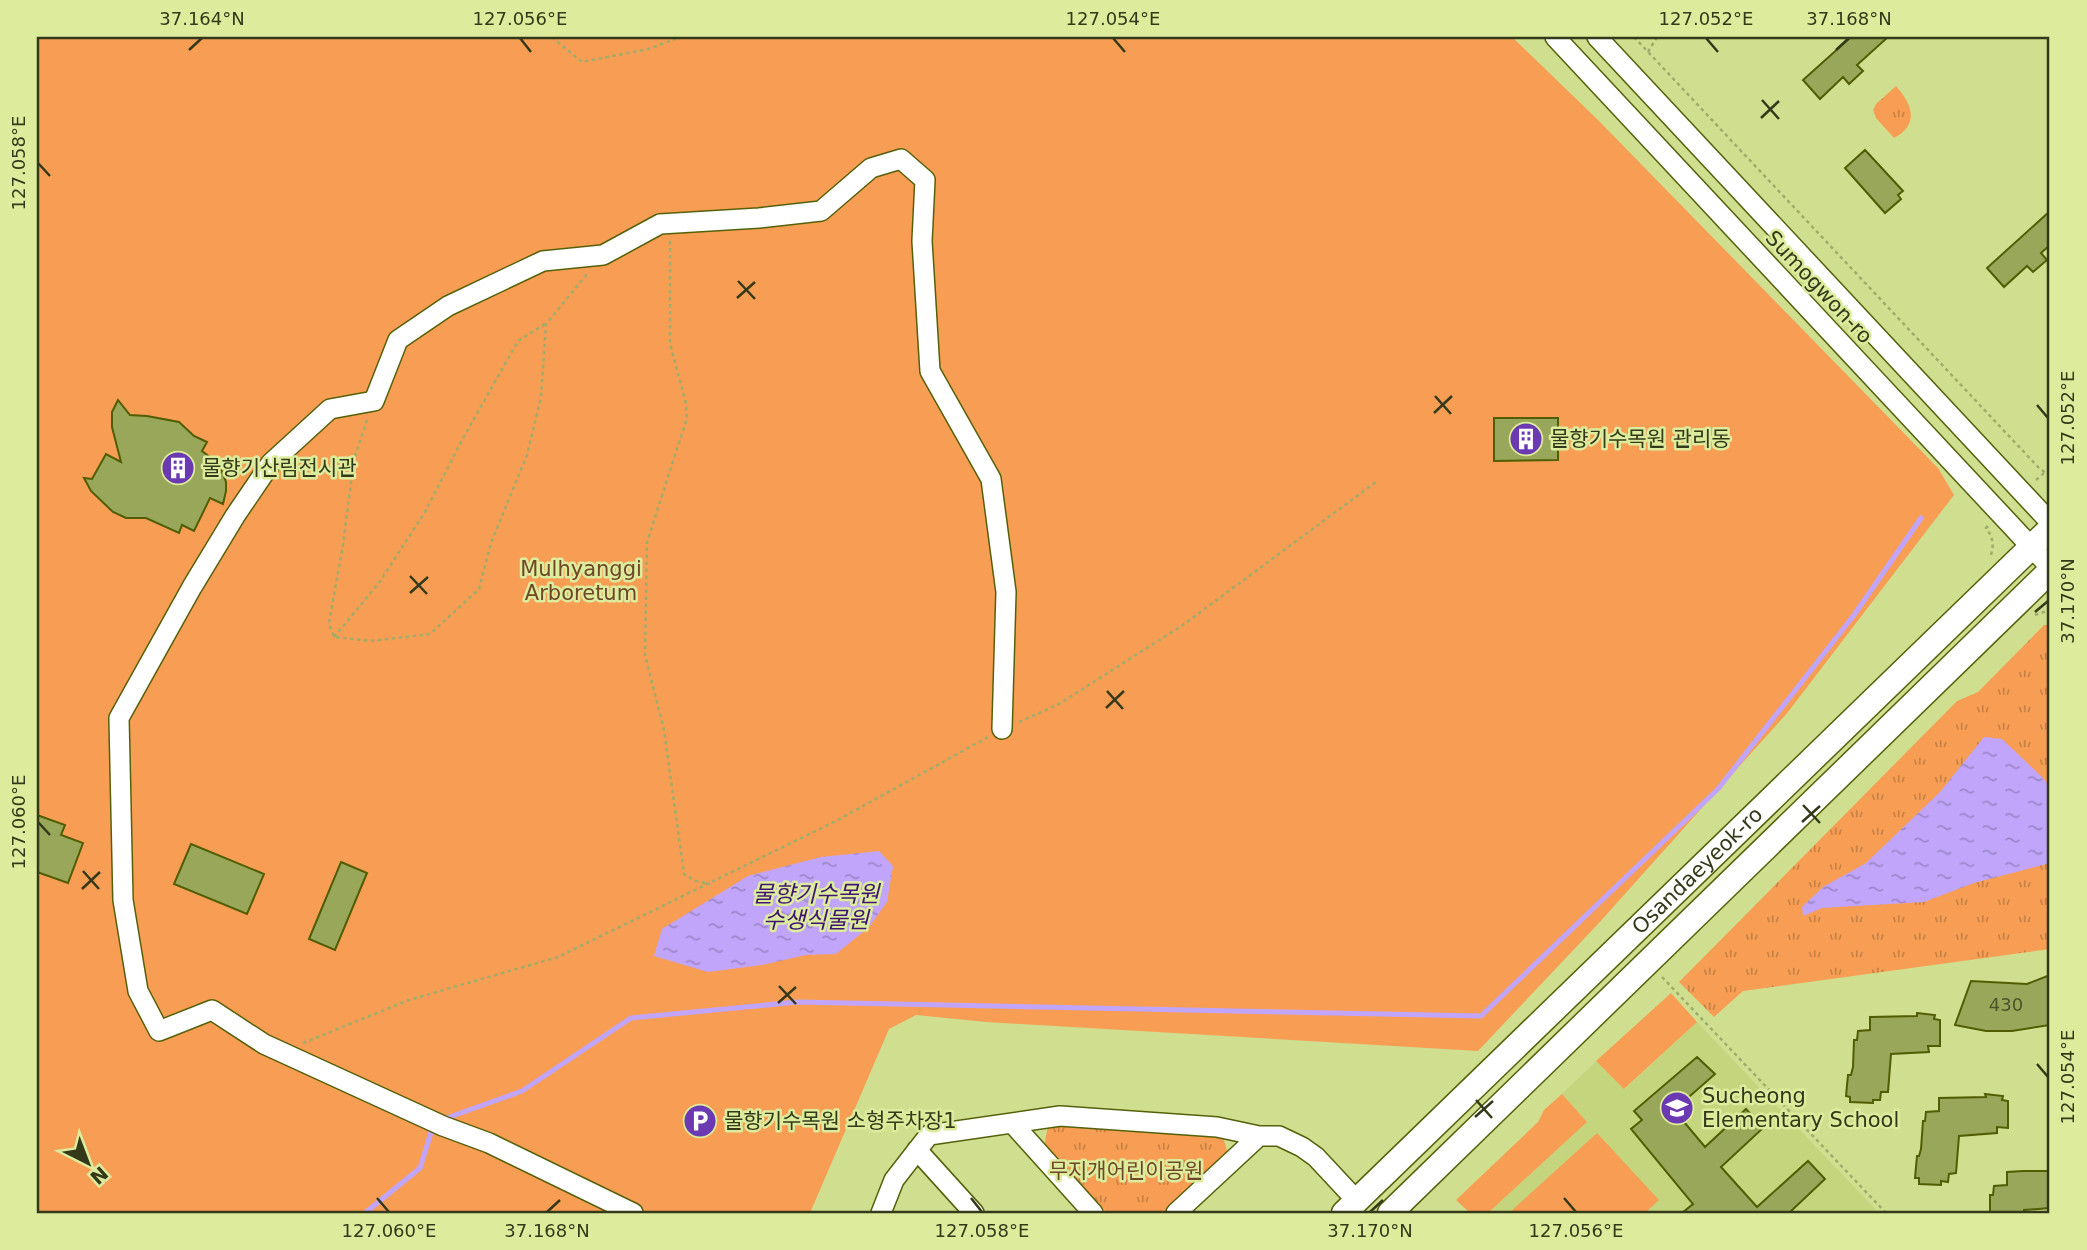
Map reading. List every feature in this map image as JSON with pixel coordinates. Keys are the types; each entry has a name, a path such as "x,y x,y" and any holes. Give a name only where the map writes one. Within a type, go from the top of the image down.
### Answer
{"main road":[{"name":"Osandaeyeok-ro","path":"1351,1207 2050,529"},
{"name":"Osandaeyeok-ro","path":"1390,1213 2050,569"}],"street":[{"name":"Sumogwon-ro","path":"1555,37 2050,569"},
{"name":"Sumogwon-ro","path":"1597,37 2050,522"},
{"path":"633,1213 480,1140 443,1126 274,1048 212,1010 159,1031 138,991 123,900 119,718 192,587 271,463 330,409 374,401 398,340 448,306 542,261 603,255 660,224 821,211 871,168 901,159 925,180 922,241 930,371 991,479 1006,592 1002,729"},
{"path":"881,1213 894,1180 929,1135 1060,1116 1217,1127 1259,1136 1279,1136 1302,1147 1330,1171 1351,1207"},
{"path":"1013,1124 1093,1213"},
{"path":"1176,1213 1259,1136"},
{"path":"917,1150 974,1213"}],"path":[{"path":"552,37 582,62 648,49 681,37"},
{"path":"1634,37 2044,473 2050,476"},
{"path":"1648,52 1657,37"},
{"path":"670,223 670,344 686,403 687,418 648,542 645,655 664,730 684,874 696,881 711,884"},
{"path":"334,637 379,583 425,512 518,341 546,324 603,255"},
{"path":"334,637 371,641 430,634 479,589 491,543 527,455 541,397 546,324"},
{"path":"334,637 329,623 354,459 374,401"},
{"path":"274,1048 291,1048 409,1000 558,957 834,822 1002,729 1059,704 1183,625 1376,482"},
{"path":"2034,616 2050,610"},
{"path":"1648,962 1886,1213"}],"shaded area":[{"name":"Sucheong Elementary School","path":"1697,1022 1877,1211 1875,1213 1488,1213 1587,1122 1562,1094 1596,1061 1625,1089"}],"green space":[{"name":"Mulhyanggi Arboretum","path":"37,37 1512,37 1598,120 1938,468 1954,495 1788,712 1598,924 1478,1051 986,1022 916,1015 889,1029 810,1213 37,1213"},
{"path":"1896,86 1906,100 1911,114 1908,127 1894,138 1876,118 1873,110"},
{"path":"2044,625 2050,625 2050,949 1743,991 1714,1017 1679,982 1957,701 1978,692"},
{"path":"1671,993 1697,1022 1624,1089 1596,1061"},
{"path":"1562,1094 1587,1122 1488,1213 1470,1213 1456,1200 1538,1122 1544,1110"},
{"name":"무지개어린이공원","path":"1048,1126 1222,1133 1229,1158 1169,1213 1107,1213 1044,1146"},
{"path":"1597,1133 1659,1200 1645,1213 1509,1213"}],"water":[{"path":"1984,737 2002,739 2050,787 2050,863 1974,883 1924,902 1822,908 1803,916 1802,907 1823,887 1866,863 1940,792"},
{"name":"물향기수목원 수생식물원","path":"879,851 893,866 887,902 869,927 836,954 806,955 762,965 708,972 654,956 662,929 748,876 821,857"}],"building":[{"path":"1851,37 1888,37 1857,65 1863,71 1849,84 1843,77 1820,99 1803,80"},
{"path":"1865,150 1903,191 1898,195 1901,199 1885,213 1845,168"},
{"path":"2050,211 2050,245 2041,253 2047,260 2033,272 2027,266 2004,287 1987,268"},
{"name":"물향기산림전시관","path":"118,400 130,415 179,422 194,436 207,442 202,451 219,464 226,482 226,491 223,504 210,498 194,531 182,525 179,533 146,518 126,518 113,512 91,491 84,478 92,479 106,454 121,462 112,427 112,412"},
{"name":"물향기수목원 관리동","path":"1494,418 1558,418 1558,460 1494,461"},
{"path":"37,815 65,825 61,835 83,843 68,883 37,872"},
{"path":"191,844 264,874 247,914 174,884"},
{"path":"341,862 367,873 335,950 309,939"},
{"path":"2050,975 2050,1025 2012,1031 1986,1031 1955,1025 1971,981 2027,984"},
{"path":"1917,1013 1935,1015 1934,1019 1940,1020 1940,1046 1928,1046 1929,1052 1891,1054 1888,1092 1881,1092 1880,1100 1873,1100 1873,1103 1850,1102 1850,1097 1846,1096 1848,1075 1851,1075 1853,1067 1854,1040 1857,1040 1858,1031 1870,1030 1870,1017 1917,1016"},
{"path":"1697,1057 1715,1074 1674,1110 1705,1147 1746,1109 1763,1128 1721,1167 1757,1207 1808,1161 1825,1179 1789,1213 1682,1213 1693,1204 1631,1129 1642,1120 1634,1111"},
{"path":"1985,1094 2003,1096 2002,1100 2008,1101 2008,1128 1997,1127 1997,1133 1959,1136 1956,1173 1949,1174 1948,1182 1941,1181 1941,1185 1919,1184 1919,1178 1915,1178 1917,1156 1921,1149 1926,1112 1939,1111 1939,1098 1986,1097"},
{"path":"2050,1171 2050,1208 2024,1210 2024,1213 1990,1213 1990,1195 1993,1195 1994,1186 2007,1185 2007,1172"}],"waterway":[{"path":"444,1119 522,1091 631,1018 797,1002 1481,1016 1718,789 1854,615 1921,518"},
{"path":"365,1213 420,1168 433,1126"}],"place":[{"name":"물향기수목원 관리동","path":"1526,439"},
{"name":"물향기산림전시관","path":"178,468"},
{"name":"Sucheong Elementary School","path":"1677,1108"},
{"name":"물향기수목원 소형주차장1","path":"700,1121"}]}
